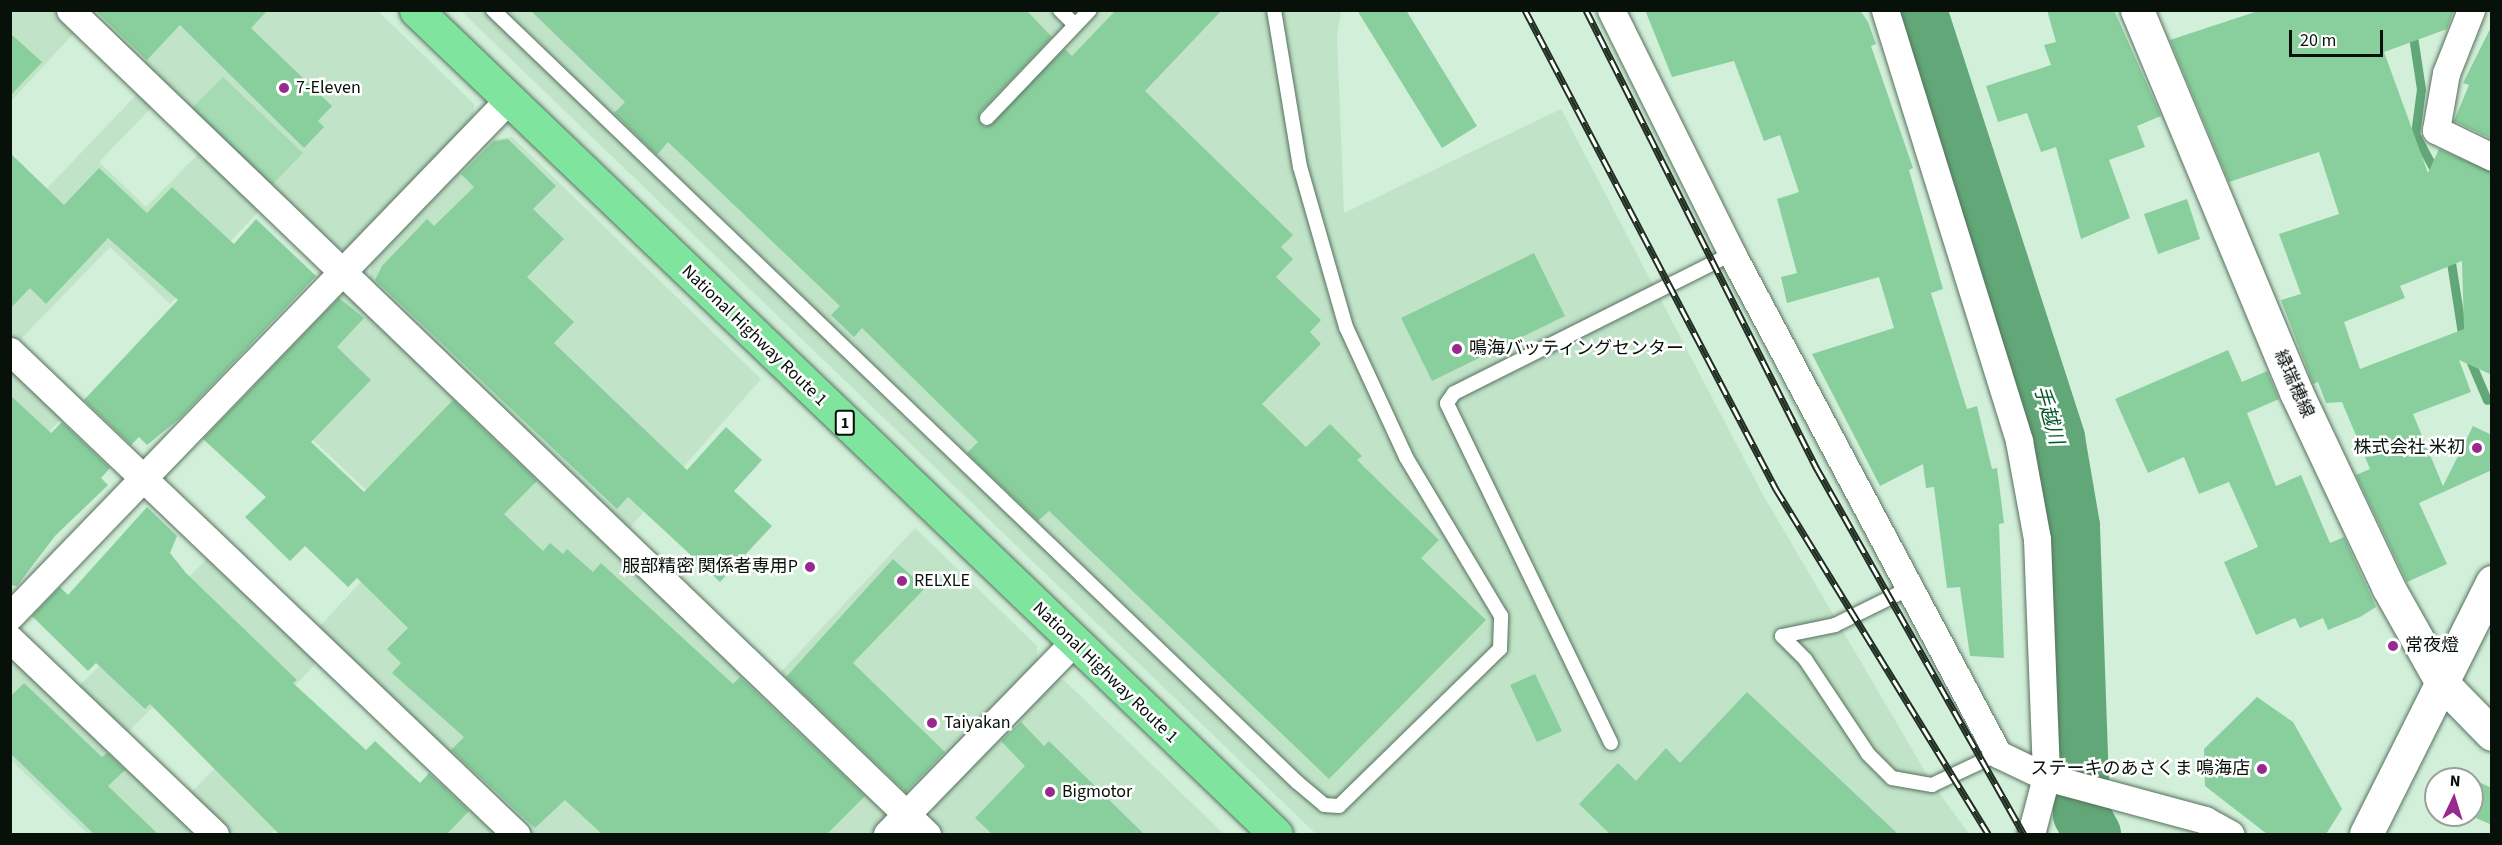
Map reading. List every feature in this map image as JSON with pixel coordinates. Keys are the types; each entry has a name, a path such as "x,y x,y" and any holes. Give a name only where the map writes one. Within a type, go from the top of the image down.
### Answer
{"highway":[{"name":"National Highway Route 1","path":"416,10 1073,643 1275,834"}],"main road":[{"name":"緑瑞穂線","path":"2137,10 2296,392 2388,587 2442,683 2492,734"},
{"path":"2366,834 2492,582"}],"street":[{"path":"70,10 927,834"},
{"path":"1611,10 1732,254 1998,754 2051,778 2205,820 2230,834"},
{"path":"1886,10 2019,441 2037,538 2051,778 2034,832"},
{"path":"2471,10 2446,72 2436,130 2492,157"},
{"path":"10,616 509,99"},
{"path":"10,351 516,834"},
{"path":"10,639 215,834"},
{"path":"886,834 1073,643"}],"lane":[{"path":"493,10 1297,782 1324,805 1339,806 1500,649 1501,616 1406,457 1346,327 1300,167 1274,10"},
{"path":"1060,10 1075,26"},
{"path":"987,117 1090,10"},
{"path":"1611,743 1447,403 1454,393 1732,254"},
{"path":"1910,588 1835,625 1782,636 1805,659 1868,754 1892,778 1932,785 1998,754"}],"shaded area":[{"path":"11,11 55,11 76,31 11,101"},
{"path":"87,11 378,11 474,104 473,119 348,249 333,248 270,187 302,153 190,110"},
{"path":"461,11 1341,11 1337,36 1344,213 1561,109 1762,493 1930,780 1969,834 1316,834"},
{"path":"223,77 303,153 270,187 190,110"},
{"path":"140,91 154,105 99,162 146,207 202,150 262,208 170,304 110,247 18,342 11,335 10,227"},
{"path":"512,137 761,379 626,532 369,285 372,262 492,139"},
{"path":"334,295 352,295 885,808 884,824 874,834 532,834 318,628 409,530 252,383"},
{"path":"10,365 63,417 11,473 10,473"},
{"path":"915,528 1037,646 1037,662 917,793 895,791 777,676"},
{"path":"210,556 319,660 258,725 319,785 271,834 229,834 188,796 257,725 195,665 125,735 77,688"},
{"path":"10,650 203,834 88,834 11,760"},
{"path":"1052,679 1064,680 1224,834 946,834 932,822 933,807"},
{"path":"443,779 501,834 390,834"}],"building":[{"path":"95,10 268,10 251,28 332,106 318,121 324,127 304,148 180,25 147,60"},
{"path":"530,10 1026,10 1052,37 980,112 979,121 985,127 1065,49 1072,56 1116,10 1222,10 1145,91 1293,235 1281,247 1293,259 1276,277 1321,320 1310,332 1321,344 1262,404 1306,447 1330,424 1362,456 1357,460 1439,540 1421,558 1486,620 1329,779 1049,511 1038,521 967,453 978,442 862,328 854,337 831,315 840,306 668,142 657,155 614,113 625,102"},
{"path":"1357,10 1406,10 1477,126 1442,148"},
{"path":"1645,10 1860,10 1868,22 1876,44 1871,46 1913,168 1909,170 1943,289 1931,293 1967,409 1977,406 1992,469 1997,468 2004,523 1999,524 2004,658 1970,656 1960,587 1947,588 1934,487 1926,488 1923,464 1880,486 1812,354 1894,328 1879,277 1787,303 1781,277 1797,273 1777,199 1799,192 1780,135 1764,141 1734,61 1672,77"},
{"path":"2047,10 2114,10 2161,116 2137,126 2145,147 2109,160 2130,218 2081,239 2056,147 2041,152 2027,113 1998,122 1986,86 2051,65 2044,45 2056,42"},
{"path":"2261,10 2454,10 2447,29 2384,52 2428,173 2439,149 2492,172 2492,375 2459,360 2471,392 2413,414 2443,486 2473,426 2492,435 2492,470 2419,503 2447,564 2407,582 2356,475 2370,469 2342,402 2326,403 2318,382 2313,384 2281,300 2301,294 2279,234 2339,214 2319,152 2229,182 2170,40","holes":["2462,261 2464,329 2360,369 2344,322 2405,298 2400,286"]},
{"path":"2492,25 2492,139 2454,121 2469,85 2463,83"},
{"path":"10,33 42,62 10,96"},
{"path":"508,139 556,186 533,209 564,239 527,277 574,322 554,343 687,470 726,427 762,460 734,491 772,526 720,582 628,497 617,509 375,280 382,266 427,219 434,226 474,187 461,174 494,141"},
{"path":"10,153 64,205 99,168 147,213 172,187 234,244 256,219 316,276 180,418 147,445 139,437 131,445 84,400 178,300 108,238 46,304 30,288 10,309"},
{"path":"2187,199 2200,239 2158,254 2144,214"},
{"name":"鳴海バッティングセンター","path":"1534,253 1565,316 1432,381 1401,318"},
{"path":"339,298 364,318 337,347 371,380 311,442 364,492 453,400 537,481 504,514 543,551 550,543 563,554 567,549 593,572 601,563 733,684 740,677 865,796 827,834 602,834 565,800 535,828 451,750 464,737 392,673 401,663 387,649 408,628 357,578 348,587 305,546 290,561 245,517 266,497 203,439"},
{"path":"2228,350 2242,382 2267,371 2279,399 2247,413 2276,486 2301,475 2330,543 2344,537 2376,607 2360,617 2328,630 2323,618 2300,628 2295,618 2256,635 2224,562 2258,547 2229,482 2199,494 2184,457 2148,473 2115,399"},
{"path":"10,395 51,433 62,422 110,468 101,478 108,485 55,536 17,586 10,585"},
{"path":"147,507 177,536 170,553 186,573 297,680 293,683 366,750 375,741 420,783 429,773 469,811 447,834 279,834 150,704 145,709 96,663 88,671 32,616 60,587 68,595"},
{"path":"893,559 925,588 853,663 945,752 906,792 786,677"},
{"path":"1535,674 1562,731 1537,742 1510,685"},
{"path":"24,683 102,757 107,753 125,770 108,786 158,834 94,834 10,753 10,697"},
{"path":"1747,692 1898,834 1610,834 1579,804 1618,763 1636,781 1666,748 1680,763"},
{"name":"ステーキのあさくま 鳴海店","path":"2257,697 2293,722 2342,809 2326,834 2267,834 2205,786 2204,749"},
{"name":"Bigmotor","path":"1021,722 1044,746 1049,741 1144,834 992,834 975,818 1025,766 1001,741"},
{"path":"2484,784 2492,788 2492,825 2484,822"}],"waterway":[{"name":"手越川","path":"1918,10 2056,438 2071,526 2081,814 2092,834"},
{"path":"2412,30 2421,89 2415,134 2437,175"},
{"path":"2450,256 2463,340"},
{"path":"2467,353 2487,400"},
{"path":"2068,834 2081,814"}],"railway":[{"path":"1525,10 1776,489 1988,834"},
{"path":"1586,10 1816,467 2024,834"}],"place":[{"name":"7-Eleven","path":"284,88"},
{"name":"鳴海バッティングセンター","path":"1457,349"},
{"name":"株式会社 米初","path":"2477,448"},
{"name":"服部精密 関係者専用P","path":"810,567"},
{"name":"RELXLE","path":"902,581"},
{"name":"常夜燈","path":"2393,646"},
{"name":"Taiyakan","path":"932,723"},
{"name":"ステーキのあさくま 鳴海店","path":"2262,769"},
{"name":"Bigmotor","path":"1050,792"}]}
